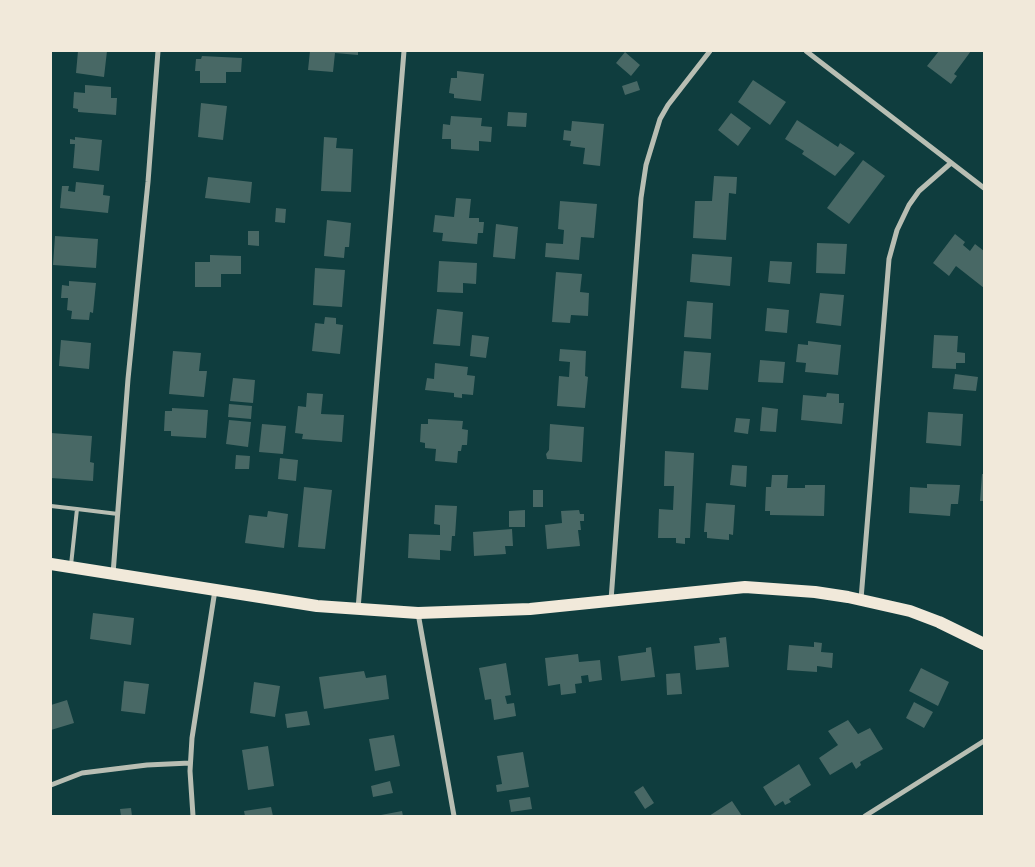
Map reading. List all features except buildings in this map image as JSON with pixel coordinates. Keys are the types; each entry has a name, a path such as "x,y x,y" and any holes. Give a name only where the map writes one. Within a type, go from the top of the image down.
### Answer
{"main road":[{"path":"51,564 283,601 358,610 418,613 530,609 745,587 815,592 861,599 910,611 968,635 984,644"}],"street":[{"path":"113,574 128,378 148,182 158,51"},
{"path":"358,610 404,51"},
{"path":"611,601 641,198 646,165 660,119 671,101 710,51"},
{"path":"806,51 984,188"},
{"path":"861,599 889,260 896,230 909,206 929,181 952,163"},
{"path":"194,816 190,763 194,722 215,589"},
{"path":"418,613 454,816"},
{"path":"865,816 984,740"},
{"path":"51,784 89,772 139,766 190,763"}],"lane":[{"path":"51,506 118,514"},
{"path":"70,567 77,509"}]}
